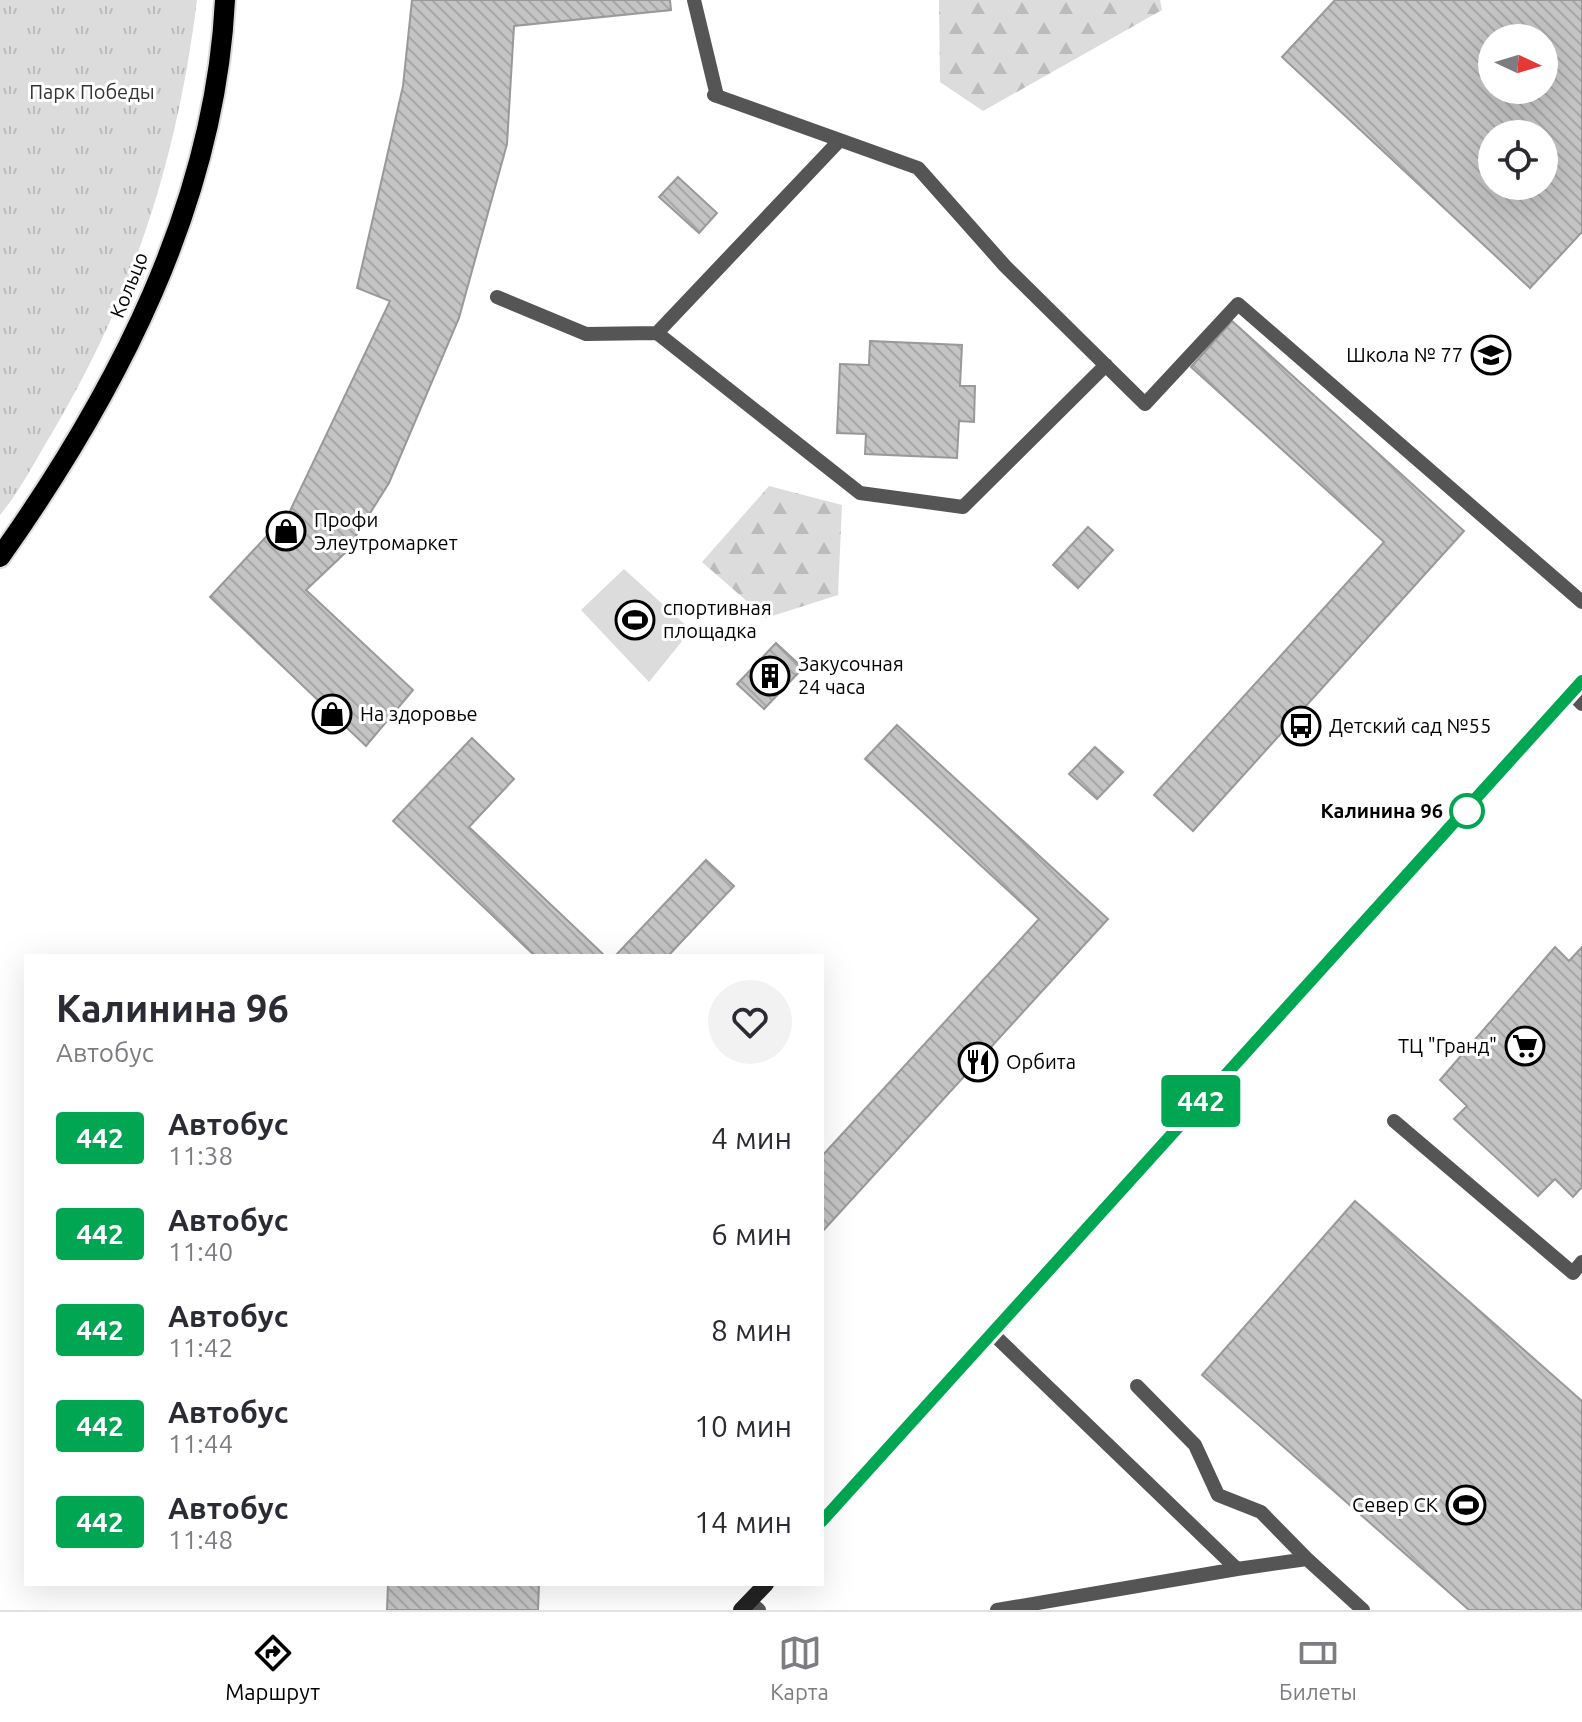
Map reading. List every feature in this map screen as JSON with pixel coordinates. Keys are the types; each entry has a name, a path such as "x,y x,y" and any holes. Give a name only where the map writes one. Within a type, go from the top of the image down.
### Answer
{"main road":[{"name":"Кольцо","path":"0,557 103,397 153,297 194,175 214,97 225,0"},
{"path":"824,1519 1578,693"},
{"path":"750,1607 765,1586"}],"lane":[{"path":"694,0 717,96 714,95 918,168 1005,266 1145,404 1238,304 1582,602"},
{"path":"657,333 840,140"},
{"path":"497,297 586,334 657,333 860,493 963,507 1106,365"},
{"path":"1394,1121 1573,1273 1582,1262"},
{"path":"992,1333 1237,1569"},
{"path":"1137,1386 1195,1445 1218,1495 1261,1512 1363,1610"},
{"path":"997,1610 1307,1559"}],"green space":[{"name":"Парк Победы","path":"0,0 197,0 164,171 129,277 81,381 27,476 0,515"},
{"path":"939,0 1160,0 1162,10 983,111 940,82"},
{"path":"769,486 842,505 838,595 766,618 702,562"},
{"name":"спортивная площадка","path":"624,569 691,630 649,682 581,610"}],"building":[{"path":"412,0 670,0 671,10 514,26 507,144 459,318 389,483 345,553 306,590 413,690 366,746 210,597 290,511 390,301 357,288 403,86"},
{"path":"1335,0 1582,0 1582,232 1530,288 1282,57"},
{"path":"678,177 717,213 699,233 659,197"},
{"path":"1232,321 1464,531 1193,831 1154,795 1384,542 1191,367"},
{"path":"870,341 962,345 960,386 975,386 974,422 959,421 957,458 865,454 866,434 837,433 840,364 869,365"},
{"path":"1088,527 1113,550 1078,588 1053,565"},
{"name":"Закусочная 24 часа","path":"776,643 803,668 764,709 737,684"},
{"path":"897,725 1108,919 824,1230 824,1154 1039,919 865,759"},
{"path":"472,738 514,779 469,827 603,954 533,954 393,821"},
{"path":"1095,747 1123,772 1097,799 1069,774"},
{"path":"706,860 734,886 670,954 617,954"},
{"name":"ТЦ \"Гранд\"","path":"1555,947 1569,961 1582,947 1582,1187 1573,1197 1555,1179 1538,1196 1454,1119 1467,1106 1440,1080"},
{"name":"Север СК","path":"1355,1201 1582,1401 1582,1610 1469,1610 1202,1375"},
{"path":"388,1586 539,1586 538,1610 387,1610"}],"bus line":[{"name":"442","path":"824,1519 1582,681"}],"place":[{"name":"Школа № 77","path":"1491,355"},
{"name":"Профи Элеутромаркет","path":"286,531"},
{"name":"спортивная площадка","path":"635,620"},
{"name":"Закусочная 24 часа","path":"770,676"},
{"name":"На здоровье","path":"332,714"},
{"name":"Детский сад №55","path":"1301,726"},
{"name":"Калинина 96","path":"1467,811"},
{"name":"ТЦ \"Гранд\"","path":"1525,1046"},
{"name":"Орбита","path":"978,1062"},
{"name":"Север СК","path":"1466,1505"}]}
